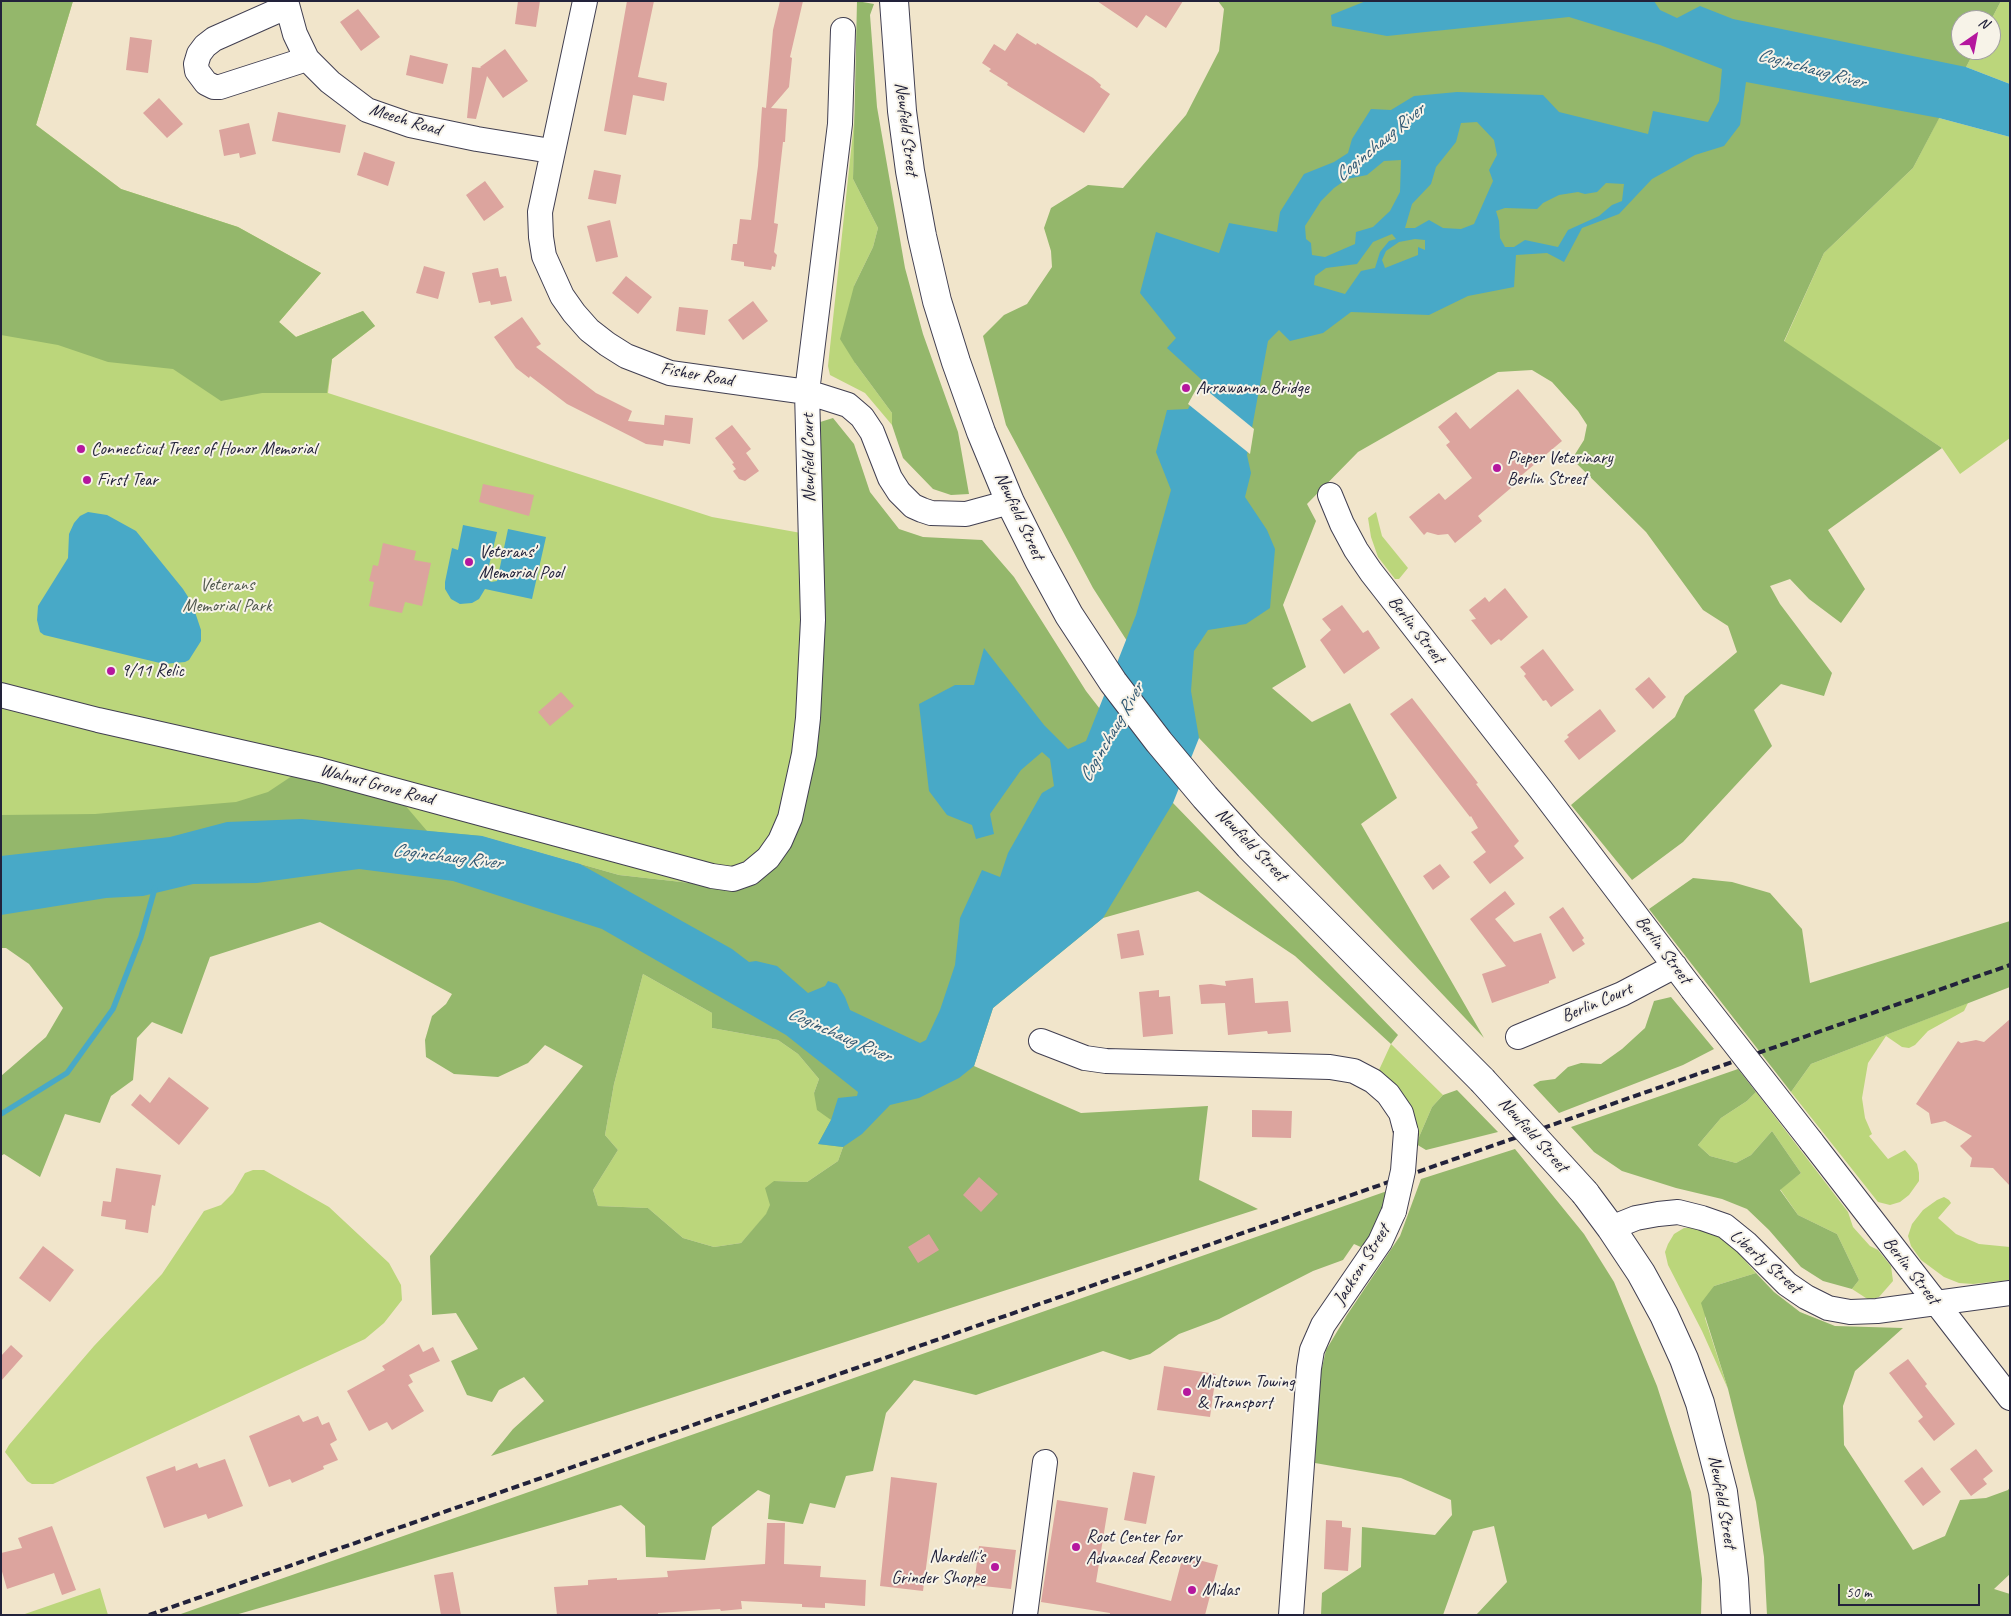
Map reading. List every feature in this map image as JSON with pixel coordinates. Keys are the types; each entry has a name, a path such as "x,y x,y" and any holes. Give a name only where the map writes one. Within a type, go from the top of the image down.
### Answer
{"main road":[{"name":"Newfield Street","path":"894,1 902,111 922,236 937,300 956,362 981,432 1010,502 1039,560 1069,615 1114,682 1159,742 1205,797 1249,846 1482,1080 1586,1193 1641,1273 1664,1315 1684,1359 1700,1402 1713,1447 1723,1492 1734,1570 1736,1615"}],"street":[{"name":"Fisher Road","path":"585,1 551,152 540,212 544,256 562,296 590,330 626,356 670,373 807,392 839,401 856,410 872,432 890,478 899,492 913,506 931,513 954,515 975,512 1010,502"},
{"name":"Meech Road","path":"286,4 295,34 307,59 330,82 367,110 410,126 551,152"},
{"path":"286,4 214,39 199,54 196,64 197,71 206,83 214,87 220,87 307,59"},
{"name":"Newfield Court","path":"750,873 768,858 780,841 790,818 804,754 812,666 813,620 807,392 840,124 843,30"},
{"name":"Berlin Street","path":"1330,495 1342,524 1371,572 2010,1398"},
{"name":"Walnut Grove Road","path":"1,695 98,720 320,770 712,876 733,879 750,873"},
{"name":"Berlin Court","path":"1518,1037 1622,994 1675,966"},
{"name":"Jackson Street","path":"1041,1041 1062,1051 1086,1058 1106,1061 1330,1067 1354,1071 1373,1081 1388,1094 1401,1113 1406,1132 1403,1170 1394,1211 1380,1242 1323,1325 1312,1350 1308,1377 1292,1615"},
{"name":"Liberty Street","path":"1611,1228 1636,1218 1678,1212 1725,1226 1746,1242 1787,1284 1806,1297 1828,1308 1850,1312 1877,1311 2010,1293"},
{"path":"1026,1615 1045,1462"}],"green space":[{"name":"Veterans Memorial Park","path":"1,1 73,1 36,125 121,189 238,227 321,273 279,322 296,337 363,311 375,326 332,359 328,393 712,517 801,533 802,649 793,763 783,806 756,873 744,889 619,875 482,836 1,856"},
{"path":"1,1 73,1 36,125 121,189 238,227 321,273 279,322 296,337 363,311 375,326 332,359 327,393 262,393 221,401 173,369 108,362 58,345 1,335"},
{"path":"857,1 874,4 870,15 877,107 905,268 923,334 958,432 969,494 951,495 933,489 903,458 892,425 892,413 855,363 840,339 854,286 873,247 878,228 853,179"},
{"path":"1218,1 2001,1 1996,10 1951,10 1951,60 1970,60 1913,168 1824,253 1784,341 1942,448 1828,530 1865,589 1841,623 1809,599 1790,579 1770,586 1780,604 1832,673 1824,696 1781,684 1754,710 1772,746 1683,842 1632,880 1571,805 1675,717 1685,696 1737,652 1728,626 1703,610 1646,532 1572,459 1584,440 1587,425 1578,411 1552,382 1532,370 1498,372 1358,452 1307,504 1316,521 1283,605 1306,667 1272,688 1312,722 1350,703 1397,798 1361,824 1484,1038 1199,738 1154,683 1093,588 1006,425 983,336 1004,315 1027,304 1052,267 1051,251 1044,228 1051,208 1088,185 1123,188 1186,115 1219,51 1224,9"},
{"path":"2001,1 2010,1 2010,84 1966,67 1970,60 2001,60 2001,10 1996,10"},
{"path":"855,113 853,179 878,228 873,247 854,286 855,363 892,413 892,425 865,393 830,375 828,366"},
{"path":"1939,118 2010,137 2010,438 1960,474 1942,448 1784,342 1824,253 1913,168"},
{"path":"833,418 854,444 870,492 899,529 923,537 982,540 1014,577 1086,691 1173,803 1398,1035 1391,1044 1295,956 1198,891 1103,918 993,1008 974,1066 1081,1113 1208,1106 1199,1180 1258,1209 491,1456 513,1429 544,1401 524,1377 499,1390 492,1402 467,1395 451,1361 478,1349 456,1313 432,1315 430,1256 583,1066 545,1045 528,1063 498,1077 454,1074 426,1057 425,1040 432,1016 446,1004 452,994 320,922 210,957 182,1034 152,1022 137,1038 133,1080 111,1096 100,1123 65,1114 40,1177 4,1154 1,1156 1,1076 46,1037 63,1008 29,964 6,948 1,948 1,815 95,814 236,802 268,792 292,776 404,804 427,831 482,836 619,875 744,889 756,873 777,825 793,763 802,649 798,429","holes":["643,974 712,1013 712,1028 778,1040 798,1054 819,1079 814,1093 817,1110 831,1120 818,1144 843,1147 838,1161 807,1182 774,1181 765,1188 770,1205 766,1214 741,1243 714,1247 683,1238 648,1208 598,1206 593,1190 618,1150 605,1135 614,1084"]},
{"path":"1376,512 1382,536 1408,568 1399,579 1395,579 1378,557 1371,537 1368,518"},
{"path":"1693,878 1732,882 1770,893 1802,929 1810,983 2010,921 2010,987 1811,1064 1791,1092 1649,909"},
{"path":"643,974 712,1013 712,1028 778,1040 798,1054 819,1079 814,1093 831,1120 843,1147 838,1161 807,1182 774,1181 771,1205 766,1215 741,1243 714,1247 683,1238 648,1208 598,1206 593,1190 618,1150 605,1135 614,1084"},
{"path":"1671,997 1714,1049 1683,1065 1559,1113 1533,1085 1540,1081 1555,1079 1568,1067 1581,1063 1601,1064 1622,1049 1645,1028 1654,1001"},
{"path":"1968,1003 1964,1011 1928,1031 1915,1045 1909,1048 1902,1047 1886,1036 1868,1063 1862,1098 1865,1118 1872,1134 1869,1136 1888,1159 1905,1150 1917,1164 1919,1173 1919,1181 1909,1195 1900,1202 1890,1205 1878,1202 1791,1092 1811,1064"},
{"path":"1391,1044 1443,1095 1432,1107 1416,1144 1392,1082 1379,1070"},
{"path":"1738,1069 1756,1092 1747,1101 1721,1118 1698,1145 1710,1156 1736,1163 1751,1155 1772,1131 1801,1173 1780,1190 1798,1215 1837,1234 1859,1280 1852,1289 1823,1281 1801,1267 1769,1230 1747,1209 1722,1199 1676,1188 1622,1171 1594,1152 1571,1127"},
{"path":"1457,1090 1498,1132 1426,1150 1416,1144 1432,1107 1443,1095"},
{"path":"1756,1092 1848,1212 1853,1227 1870,1246 1878,1250 1891,1266 1893,1281 1879,1297 1869,1300 1852,1289 1859,1280 1837,1234 1798,1215 1780,1189 1801,1173 1772,1131 1751,1155 1736,1163 1710,1156 1698,1145 1721,1118 1747,1101"},
{"path":"1515,1149 1584,1234 1614,1282 1657,1386 1691,1492 1702,1579 1701,1615 1476,1615 1507,1582 1494,1526 1473,1531 1443,1615 1321,1615 1322,1593 1361,1567 1362,1527 1435,1535 1452,1515 1451,1500 1401,1478 1315,1463 1319,1381 1326,1350 1400,1236 1421,1179"},
{"path":"253,1170 264,1170 329,1207 389,1263 401,1285 402,1300 384,1323 365,1339 53,1484 32,1484 27,1481 5,1452 9,1445 94,1346 162,1274 204,1211 221,1205 233,1193 245,1173"},
{"path":"1390,1190 1375,1229 1363,1248 1354,1244 1343,1260 1313,1271 1219,1319 1179,1334 1150,1354 1130,1360 1103,1351 976,1395 914,1380 886,1413 873,1471 846,1476 835,1508 810,1503 803,1524 768,1519 770,1495 758,1490 712,1527 705,1560 646,1557 645,1526 621,1505 235,1615 178,1615"},
{"path":"1944,1197 1951,1203 1938,1218 1956,1234 1979,1244 2010,1247 2010,1280 1973,1284 1959,1283 1944,1277 1921,1260 1911,1246 1908,1236 1912,1224 1923,1210"},
{"path":"1684,1228 1697,1228 1720,1237 1733,1247 1756,1273 1714,1286 1705,1318 1728,1389 1702,1331 1668,1265 1665,1252 1668,1244 1674,1234"},
{"path":"1756,1273 1774,1292 1800,1312 1835,1326 1903,1328 1855,1371 1843,1406 1844,1445 1913,1550 1945,1536 1960,1500 1986,1498 2008,1490 2010,1487 2010,1574 1994,1589 2010,1594 2010,1615 1767,1615 1764,1557 1756,1502 1728,1389 1701,1303 1714,1286"},
{"path":"100,1588 108,1615 22,1615"}],"water":[{"name":"Coginchaug River","path":"1366,1 1654,1 1660,10 1677,18 1700,6 1733,19 1966,67 2010,84 2010,137 1939,118 1746,82 1740,125 1724,146 1695,155 1652,179 1619,214 1582,228 1564,262 1547,253 1516,255 1514,287 1468,296 1429,315 1351,312 1323,333 1290,341 1279,330 1268,341 1247,455 1251,473 1245,497 1267,530 1275,549 1270,608 1246,624 1208,630 1194,651 1191,691 1199,738 1173,803 1103,918 993,1008 974,1066 959,1078 919,1098 890,1105 862,1134 843,1147 818,1144 831,1120 838,1098 857,1096 858,1092 786,1035 602,929 453,881 359,869 257,883 193,884 143,896 106,898 1,915 1,856 170,837 227,822 302,819 482,836 580,864 732,949 749,962 756,961 777,966 808,993 825,986 828,981 837,984 850,1010 920,1043 926,1040 940,1010 955,965 960,918 982,870 1000,877 1008,853 1042,793 1054,786 1050,759 1042,752 1021,770 990,814 994,834 976,839 972,825 947,815 929,791 919,704 955,685 974,685 984,648 1044,725 1068,749 1086,741 1136,615 1171,490 1156,452 1167,410 1188,409 1203,381 1167,348 1176,338 1140,293 1156,232 1219,253 1229,223 1277,232 1280,212 1304,174 1334,162 1348,153 1352,139 1371,109 1391,110 1414,96 1457,92 1543,95 1559,112 1648,134 1653,111 1708,122 1719,101 1722,69 1660,45 1569,17 1387,36 1332,26 1331,15","holes":["1477,122 1494,140 1497,155 1489,170 1493,181 1474,224 1461,229 1443,228 1429,220 1415,228 1405,228 1412,204 1431,184 1436,167 1456,142 1461,123","1401,160 1400,192 1390,211 1373,227 1356,232 1355,244 1325,257 1312,255 1311,243 1306,239 1305,226 1321,201 1334,188 1347,179 1367,175 1384,161","1606,183 1624,184 1622,201 1612,205 1599,216 1568,230 1558,247 1525,240 1514,247 1505,247 1500,238 1499,221 1496,211 1505,208 1537,209 1543,203 1559,195 1597,192","1392,234 1396,239 1389,241 1380,252 1375,268 1361,271 1345,294 1314,285 1315,276 1326,268 1357,264 1373,242","1415,239 1425,240 1425,250 1418,247 1418,255 1385,268 1382,260 1386,251 1399,242"]},
{"path":"88,512 107,515 136,531 183,589 192,603 201,630 201,641 189,660 164,664 44,635 40,632 37,620 38,606 68,558 69,534 74,523 80,516"},
{"name":"Veterans' Memorial Pool","path":"463,525 497,532 487,574 487,578 491,582 497,581 508,529 546,537 532,599 485,589 479,599 472,603 460,604 451,599 445,589 445,582 452,548 458,550"}],"pier":[{"path":"1199,384 1254,429 1250,454 1188,404"}],"building":[{"path":"518,1 540,1 536,27 515,24"},
{"path":"627,1 654,1 638,77 667,83 664,101 633,95 626,135 604,131"},
{"path":"780,1 803,1 790,57 792,58 789,87 771,108 787,109 785,142 783,142 774,223 778,224 774,252 777,255 775,267 772,266 771,270 744,266 744,262 731,260 733,244 737,244 740,219 751,220 758,166 762,107 766,108 773,30"},
{"path":"1097,1 1183,1 1166,28 1146,15 1137,28"},
{"path":"358,9 380,37 361,51 340,22"},
{"path":"1017,33 1036,45 1037,43 1093,78 1101,85 1100,87 1110,94 1084,133 1007,85 1008,83 989,71 991,69 982,63 994,44 1005,51"},
{"path":"130,37 152,40 148,73 126,70"},
{"path":"505,49 528,81 503,98 487,76 476,119 467,118 472,67 481,68"},
{"path":"410,55 448,64 443,84 406,75"},
{"path":"159,98 183,124 167,138 143,113"},
{"path":"278,112 346,125 340,153 272,141"},
{"path":"249,123 256,154 240,158 239,153 224,156 219,130"},
{"path":"364,152 395,162 388,186 357,175"},
{"path":"594,170 621,175 616,204 588,199"},
{"path":"485,181 504,207 484,221 466,195"},
{"path":"610,220 618,257 596,262 587,226"},
{"path":"424,266 445,272 438,299 416,293"},
{"path":"498,268 500,277 506,276 512,301 491,305 490,301 479,303 472,273"},
{"path":"626,276 652,297 638,314 612,293"},
{"path":"753,301 768,321 743,340 728,320"},
{"path":"679,307 708,310 705,335 676,331"},
{"path":"522,317 541,344 536,347 596,393 632,411 628,421 664,425 665,415 693,418 690,444 664,440 663,446 646,444 567,404 530,376 529,378 516,368 494,337"},
{"name":"Pieper Veterinary Berlin Street","path":"1518,389 1562,441 1516,480 1518,482 1478,516 1482,521 1455,543 1448,534 1438,535 1427,532 1424,535 1409,517 1439,493 1445,500 1472,478 1446,445 1450,442 1438,427 1456,412 1470,429"},
{"path":"732,425 751,449 746,453 759,471 745,481 739,479 733,471 736,469 732,464 734,463 715,438"},
{"path":"483,484 534,495 529,516 479,502"},
{"path":"383,543 416,551 414,560 431,563 422,606 405,602 402,613 369,606 374,582 369,581 373,565 378,566"},
{"path":"1505,588 1528,617 1501,641 1499,639 1491,645 1471,620 1476,619 1469,610 1485,597 1489,602"},
{"path":"1342,605 1363,633 1368,630 1380,648 1344,674 1320,640 1331,630 1322,619"},
{"path":"1543,649 1574,690 1551,707 1546,700 1543,701 1524,676 1526,674 1520,667"},
{"path":"1649,677 1666,697 1653,709 1635,689"},
{"path":"561,692 574,706 550,726 538,712"},
{"path":"1412,698 1478,783 1476,784 1519,841 1514,846 1524,858 1490,884 1473,862 1486,852 1471,832 1478,828 1471,816 1390,714"},
{"path":"1600,709 1616,731 1579,760 1564,741 1569,737 1567,735"},
{"path":"1440,864 1450,877 1433,890 1423,876"},
{"path":"1505,891 1515,904 1495,919 1514,942 1541,933 1556,978 1549,981 1549,983 1492,1003 1482,974 1506,966 1470,919"},
{"path":"1563,907 1584,938 1582,940 1585,944 1573,952 1549,917"},
{"path":"1139,930 1144,955 1121,959 1117,934"},
{"path":"1253,978 1255,1003 1288,1001 1291,1032 1268,1034 1267,1031 1228,1035 1225,1003 1201,1004 1199,985 1226,986 1225,981"},
{"path":"1159,990 1159,997 1170,996 1173,1034 1143,1037 1139,992"},
{"path":"2010,1019 2010,1186 1993,1168 1970,1167 1972,1158 1960,1146 1972,1136 1945,1121 1931,1124 1929,1113 1916,1104 1958,1041 1961,1043 1976,1040 1984,1042"},
{"path":"169,1077 209,1108 179,1145 131,1105 140,1094 150,1103"},
{"path":"1252,1110 1292,1111 1291,1138 1252,1137"},
{"path":"116,1168 161,1175 155,1206 152,1205 148,1233 125,1229 126,1220 101,1216 103,1201 111,1202"},
{"path":"979,1177 998,1194 981,1212 963,1195"},
{"path":"929,1234 939,1250 918,1263 908,1247"},
{"path":"43,1246 74,1270 50,1302 19,1278"},
{"path":"419,1344 423,1352 433,1347 440,1361 409,1375 413,1382 408,1385 424,1411 392,1430 387,1422 369,1431 347,1391 385,1370 382,1366"},
{"path":"11,1345 23,1356 1,1381 1,1356"},
{"path":"1908,1359 1927,1384 1925,1386 1955,1424 1934,1441 1918,1421 1923,1417 1889,1373"},
{"name":"Midtown Towing & Transport","path":"1164,1366 1216,1374 1210,1417 1157,1410"},
{"path":"299,1415 303,1422 318,1416 322,1425 329,1422 337,1440 330,1444 338,1460 323,1466 324,1469 292,1483 290,1479 269,1487 249,1436"},
{"path":"1976,1449 1993,1471 1983,1479 1987,1484 1971,1496 1950,1469"},
{"path":"225,1459 243,1506 208,1519 206,1514 164,1528 146,1477 175,1466 176,1471 197,1463 199,1468"},
{"path":"1922,1467 1941,1492 1923,1506 1904,1481"},
{"path":"1133,1472 1155,1476 1146,1524 1124,1520"},
{"path":"891,1477 937,1483 923,1591 880,1586"},
{"path":"1057,1500 1108,1508 1096,1582 1171,1601 1183,1556 1218,1565 1205,1615 1110,1615 1110,1613 1041,1602"},
{"path":"1326,1520 1342,1521 1342,1527 1351,1528 1348,1571 1324,1569"},
{"path":"767,1523 785,1523 784,1564 821,1566 820,1577 866,1580 865,1606 825,1603 825,1608 802,1607 802,1604 741,1601 742,1609 721,1611 720,1609 658,1613 658,1615 557,1615 554,1587 588,1585 588,1580 668,1577 667,1571 765,1564"},
{"path":"52,1526 76,1590 62,1595 54,1573 7,1589 1,1568 1,1553 22,1548 18,1538"},
{"name":"Nardelli's Grinder Shoppe","path":"979,1546 1016,1550 1011,1589 974,1585"},
{"path":"453,1572 461,1615 441,1615 434,1575"}],"waterway":[{"path":"1,1114 67,1073 113,1009 141,937 155,888"}],"railway":[{"path":"149,1615 2010,965"}],"place":[{"name":"Arrawanna Bridge","path":"1186,388"},
{"name":"Connecticut Trees of Honor Memorial","path":"81,449"},
{"name":"Pieper Veterinary Berlin Street","path":"1497,468"},
{"name":"First Tear","path":"87,480"},
{"name":"Veterans' Memorial Pool","path":"469,562"},
{"name":"9/11 Relic","path":"111,671"},
{"name":"Midtown Towing & Transport","path":"1187,1392"},
{"name":"Root Center for Advanced Recovery","path":"1076,1547"},
{"name":"Nardelli's Grinder Shoppe","path":"995,1567"},
{"name":"Midas","path":"1192,1590"}]}
